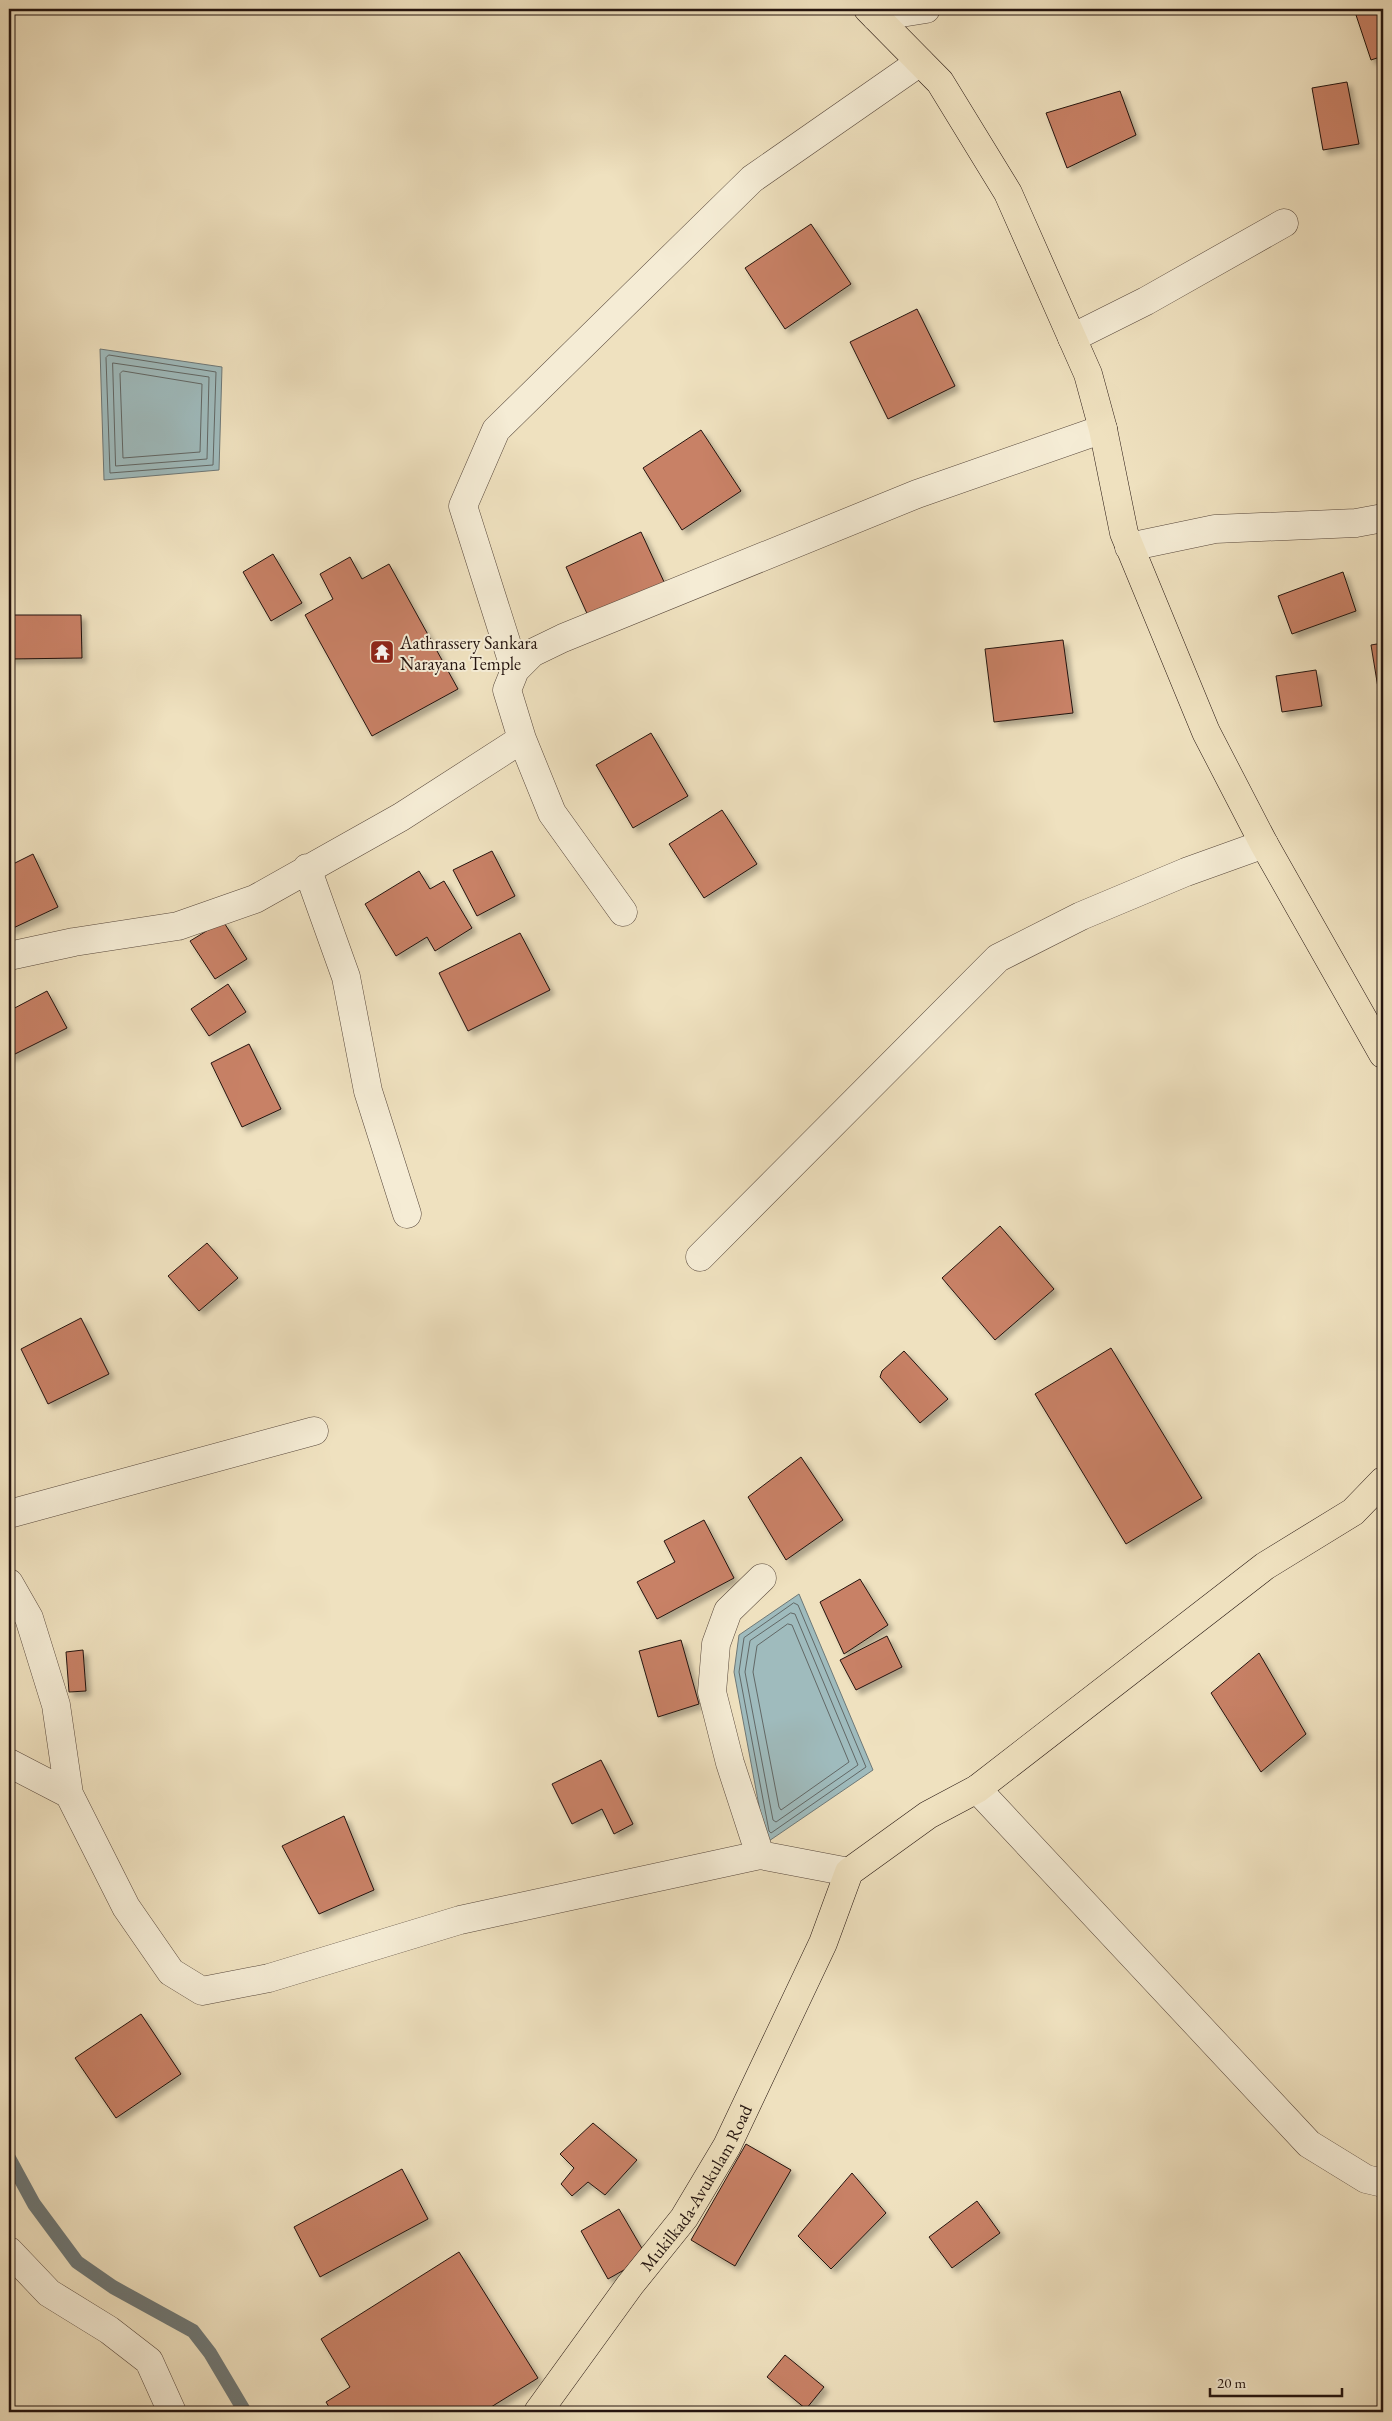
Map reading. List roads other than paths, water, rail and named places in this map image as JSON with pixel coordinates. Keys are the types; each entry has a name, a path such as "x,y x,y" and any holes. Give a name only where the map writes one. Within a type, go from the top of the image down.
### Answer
{"main road":[{"path":"872,13 940,82 1008,193 1088,374 1103,429 1124,533 1206,732 1264,844 1383,1054"},
{"path":"848,1872 928,1815 977,1789 1265,1566 1352,1512 1383,1481"},
{"name":"Mukilkada-Avukulam Road","path":"538,2412 630,2285 684,2218 728,2146 823,1943 848,1872"}],"street":[{"path":"872,13 926,9"},
{"path":"515,670 463,506 496,430 752,179 920,62"},
{"path":"1072,338 1146,301 1284,223"},
{"path":"623,912 552,813 522,739 507,690 515,670 532,653 563,638 917,494 1103,429"},
{"path":"1129,547 1215,529 1356,522 1383,518"},
{"path":"9,956 74,942 178,926 255,899 307,868 401,817 522,739"},
{"path":"700,1257 998,958 1081,916 1186,872 1264,844"},
{"path":"307,868 346,977 368,1091 406,1214"},
{"path":"9,1514 314,1431"},
{"path":"760,1855 730,1763 712,1692 716,1644 728,1611 762,1578"},
{"path":"9,1583 29,1618 56,1705 69,1794 126,1907 171,1972 202,1991 269,1978 460,1920 760,1855 848,1872"},
{"path":"9,1762 69,1794"},
{"path":"977,1789 1310,2144 1366,2179 1383,2183"},
{"path":"9,2251 49,2293 109,2330 149,2361 172,2412"}],"water":[{"path":"100,349 222,367 219,470 104,480"},
{"path":"799,1594 873,1770 766,1843 734,1672 739,1635"}],"waterway":[{"path":"9,2158 34,2204 77,2262 113,2287 193,2331 210,2353 245,2412"}],"place":[{"name":"Aathrassery Sankara Narayana Temple","path":"382,652"}]}
